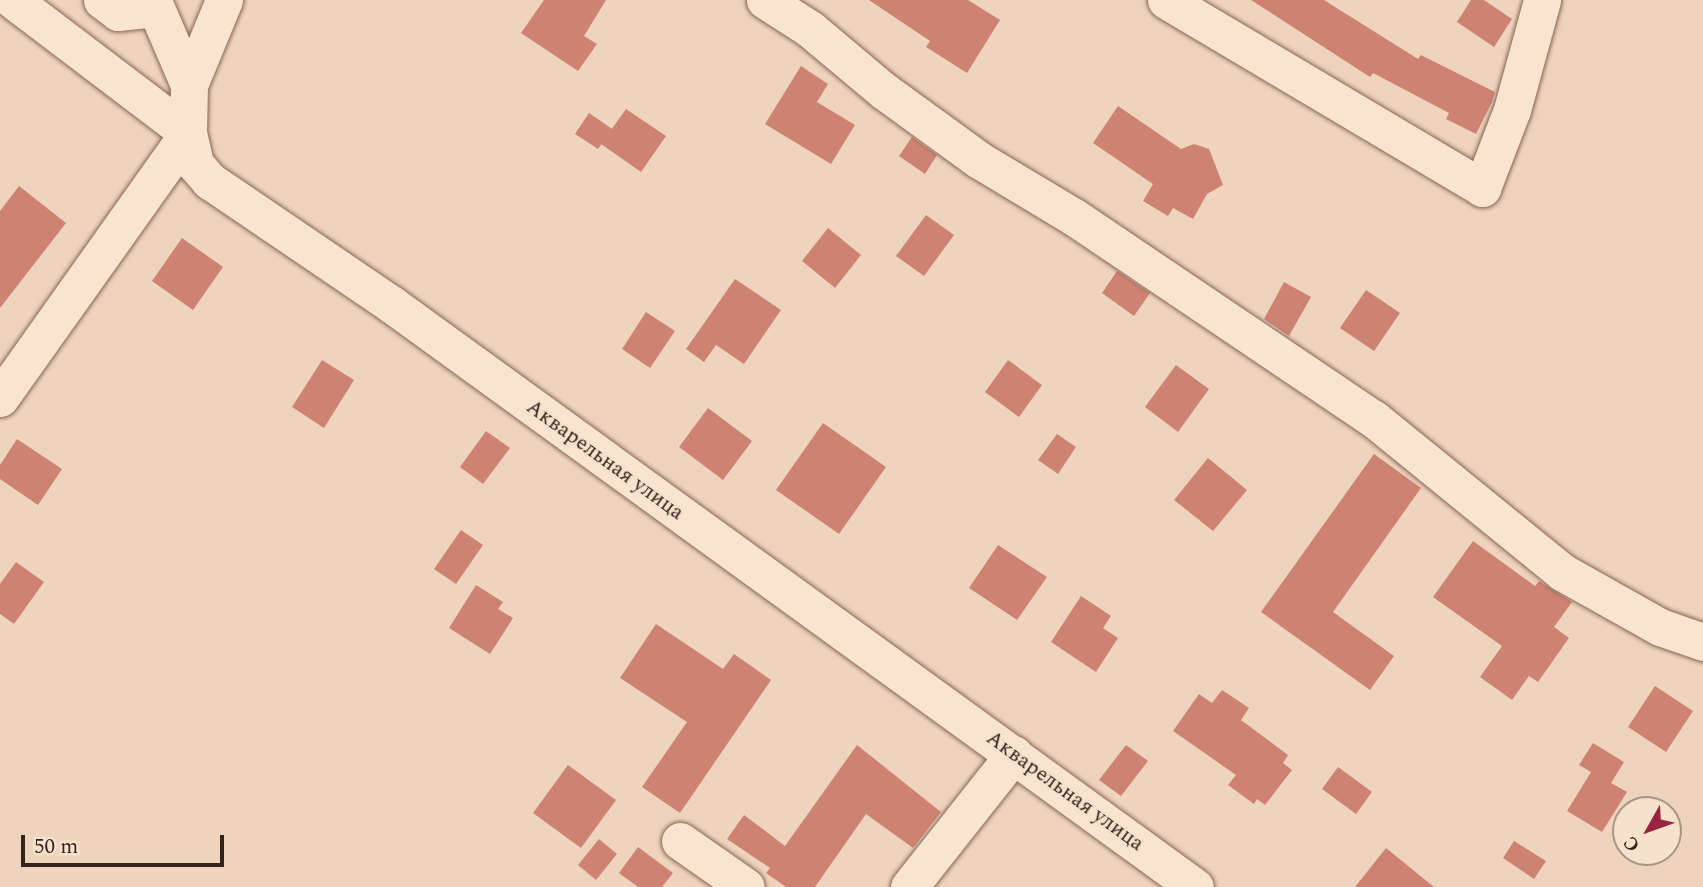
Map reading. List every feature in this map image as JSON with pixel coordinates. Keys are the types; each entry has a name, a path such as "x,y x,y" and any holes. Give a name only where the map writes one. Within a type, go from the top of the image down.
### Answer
{"street":[{"path":"0,398 188,133 13,0"},
{"name":"Акварельная улица","path":"102,0 118,12 160,4 189,85 188,133 195,164 240,204 391,304 1195,887"},
{"path":"189,85 224,0"},
{"path":"765,0 810,29 884,91 979,160 1074,217 1374,419 1562,572 1660,627 1703,642"},
{"path":"1166,0 1482,188 1512,110 1534,3"},
{"path":"909,887 1014,754"},
{"path":"680,841 746,887"}],"building":[{"path":"544,0 606,0 584,36 597,44 578,71 521,33"},
{"path":"869,0 968,0 1000,20 967,73 926,47 930,41"},
{"path":"1251,0 1324,0 1418,59 1421,55 1495,92 1476,134 1446,119 1449,113 1373,73 1370,77"},
{"path":"1471,0 1484,0 1512,19 1494,47 1457,22"},
{"path":"801,66 828,84 817,102 855,125 831,164 765,124"},
{"path":"1118,106 1181,149 1194,144 1209,149 1223,185 1207,194 1193,219 1173,208 1168,216 1143,201 1153,184 1093,143"},
{"path":"626,109 666,136 641,172 601,144"},
{"path":"589,113 612,129 598,149 575,134"},
{"path":"912,137 937,155 925,174 899,156"},
{"path":"19,186 66,223 0,308 0,211"},
{"path":"926,215 954,235 924,276 896,256"},
{"path":"828,228 861,255 835,288 802,261"},
{"path":"182,238 223,267 193,310 152,281"},
{"path":"1117,271 1150,293 1134,316 1102,293"},
{"path":"735,279 781,310 744,364 716,345 704,362 686,349"},
{"path":"1284,282 1311,297 1289,336 1264,319"},
{"path":"1366,290 1400,313 1374,351 1340,328"},
{"path":"646,312 675,331 650,368 622,349"},
{"path":"322,360 354,380 324,428 292,407"},
{"path":"1008,360 1042,385 1019,417 985,392"},
{"path":"1176,365 1209,389 1178,432 1145,407"},
{"path":"708,408 752,441 723,480 679,447"},
{"path":"823,423 886,467 839,534 776,490"},
{"path":"486,431 510,448 483,484 460,467"},
{"path":"1057,434 1076,447 1058,474 1038,460"},
{"path":"17,439 62,469 38,505 0,479 0,465"},
{"path":"1374,454 1421,488 1333,612 1394,656 1370,690 1261,612"},
{"path":"1208,458 1247,490 1213,531 1174,500"},
{"path":"461,530 483,545 456,584 434,569"},
{"path":"1473,541 1535,586 1539,581 1572,602 1554,627 1569,638 1538,682 1529,676 1512,700 1480,677 1502,646 1433,597"},
{"path":"998,545 1047,577 1017,620 969,588"},
{"path":"16,562 44,582 14,624 0,614 0,584"},
{"path":"476,585 503,602 498,609 513,618 490,654 449,628"},
{"path":"1081,596 1111,616 1103,628 1118,638 1096,672 1051,642"},
{"path":"656,624 723,669 734,654 771,680 680,813 642,787 687,722 620,678"},
{"path":"1655,686 1693,711 1666,752 1628,727"},
{"path":"1222,690 1249,708 1241,720 1288,755 1283,763 1292,770 1265,805 1257,799 1254,804 1228,785 1236,775 1173,731 1199,694 1212,703"},
{"path":"1593,743 1624,762 1611,783 1627,792 1624,796 1612,796 1612,816 1602,832 1567,811 1591,772 1579,765"},
{"path":"857,745 941,812 913,848 866,814 815,887 786,887 766,873 770,868 727,839 744,815 785,846"},
{"path":"1126,745 1148,761 1121,796 1099,780"},
{"path":"568,765 616,800 581,848 533,813"},
{"path":"1338,767 1372,792 1356,814 1322,789"},
{"path":"599,839 617,854 596,880 578,865"},
{"path":"1514,841 1546,861 1534,879 1503,858"},
{"path":"638,847 673,873 662,887 638,887 619,873"},
{"path":"1386,848 1434,887 1355,887"}]}
